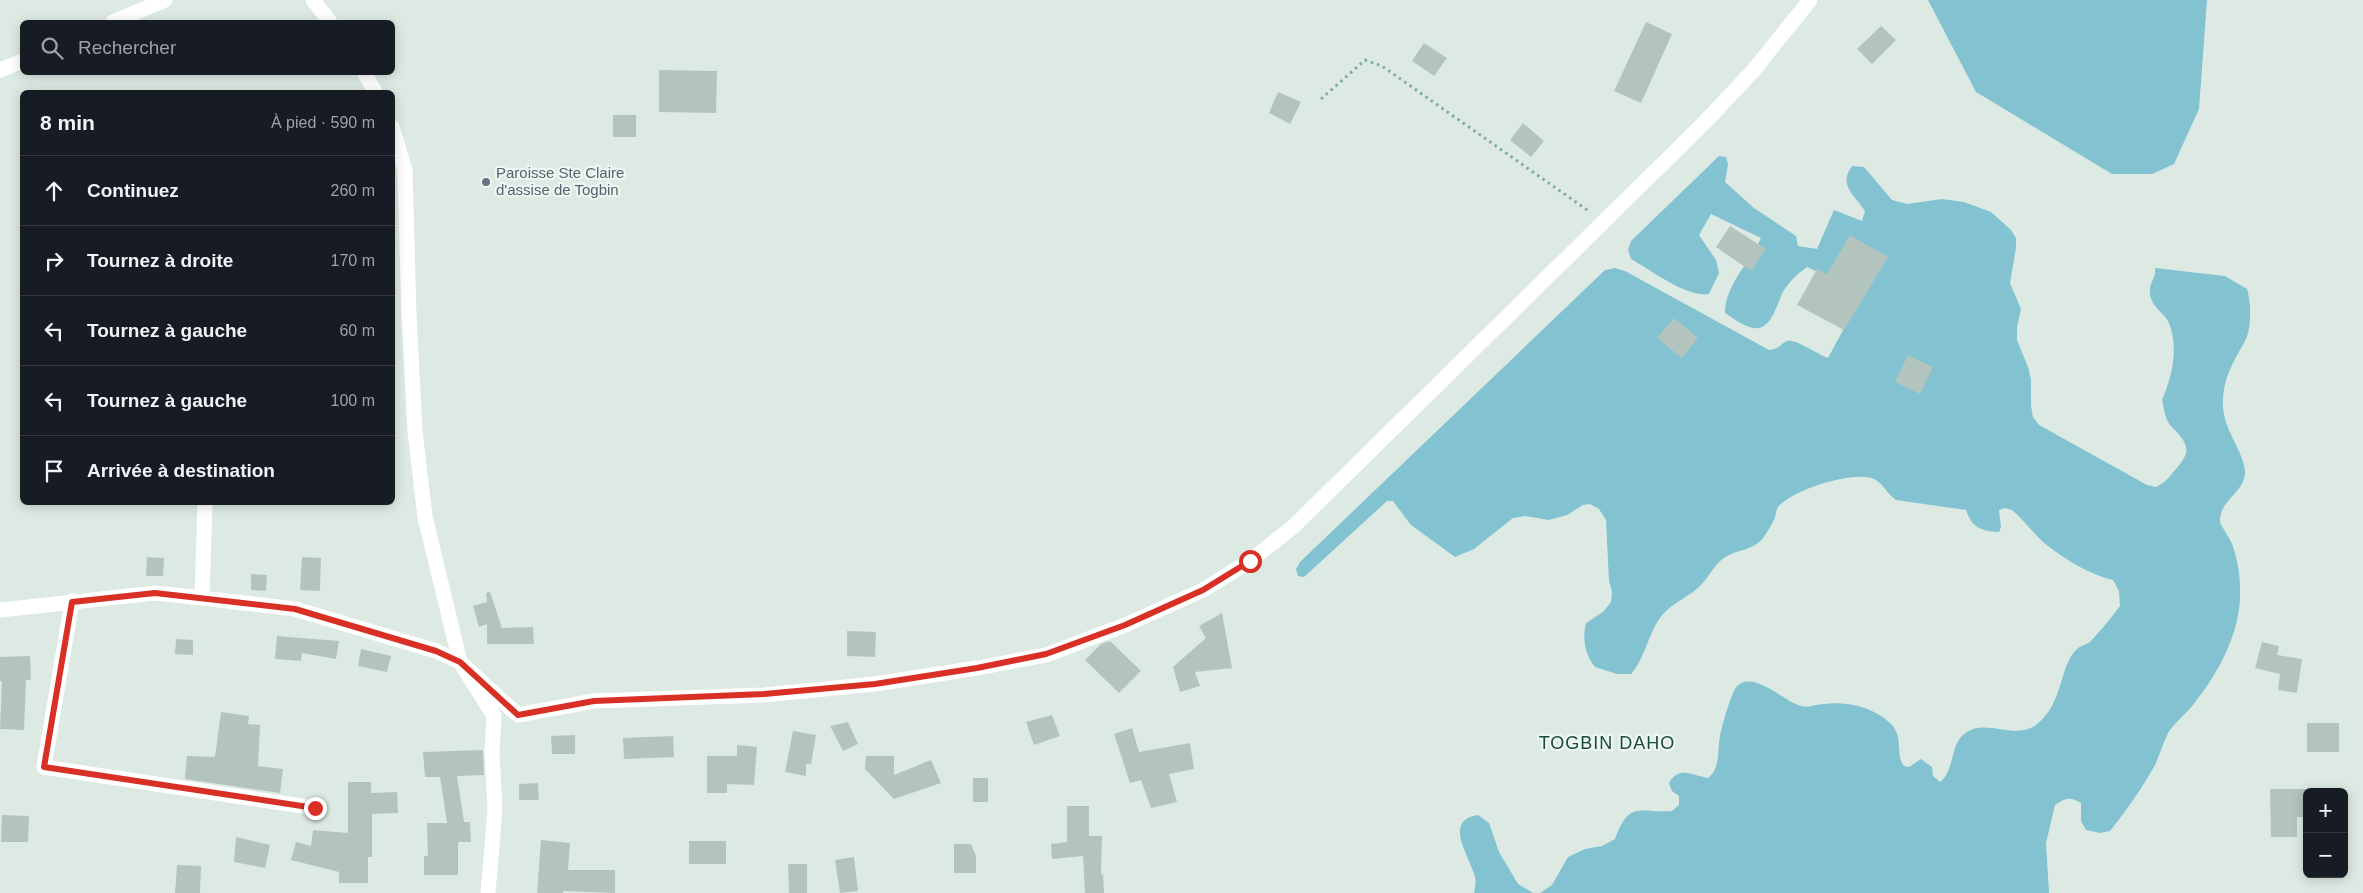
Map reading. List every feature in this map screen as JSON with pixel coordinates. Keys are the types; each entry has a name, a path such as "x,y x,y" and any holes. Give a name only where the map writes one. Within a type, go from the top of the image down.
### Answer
{"street":[{"path":"118,20 165,0"},
{"path":"313,0 328,20"},
{"path":"0,610 155,593 295,609 436,651 460,662 518,715 594,701 764,694 875,684 977,668 1046,654 1125,625 1203,590 1250,561 1294,526 1605,223 1753,71 1810,0"},
{"path":"0,70 20,62"},
{"path":"366,75 374,90"},
{"path":"395,137 405,170 408,316 419,478 425,517 460,662 494,716 492,753 495,809 488,893"},
{"path":"202,598 204,505"},
{"path":"72,602 44,767 315,808"}],"path":[{"path":"1321,99 1365,60 1382,66 1605,223"}],"water":[{"path":"1928,0 2207,0 2199,109 2174,164 2152,174 2112,174 1976,92"},
{"path":"1719,156 1726,157 1728,164 1725,182 1754,208 1796,236 1798,246 1817,249 1834,210 1862,221 1865,211 1847,184 1848,173 1852,166 1864,167 1892,200 1907,204 1942,199 1964,202 1991,212 2011,230 2016,238 2010,283 2021,309 2017,327 2017,340 2031,380 2033,417 2039,425 2147,485 2156,487 2165,481 2182,462 2186,451 2184,441 2167,421 2162,400 2169,382 2174,342 2169,323 2151,299 2150,290 2155,268 2225,276 2247,289 2250,308 2249,329 2225,383 2223,400 2225,420 2241,456 2245,472 2241,485 2223,508 2220,521 2234,549 2239,577 2240,604 2233,635 2212,679 2193,705 2168,733 2155,765 2134,799 2110,831 2100,833 2086,830 2081,821 2081,803 2074,799 2068,799 2055,805 2046,843 2049,893 1540,893 1552,885 1568,857 1585,849 1602,846 1615,839 1625,818 1630,814 1643,810 1672,811 1679,805 1679,796 1672,791 1669,783 1677,774 1687,773 1708,778 1712,774 1717,764 1720,736 1730,702 1737,686 1744,682 1760,684 1801,706 1842,703 1860,706 1877,713 1895,729 1901,762 1904,766 1909,767 1921,759 1932,767 1933,776 1940,782 1948,772 1958,742 1969,731 1978,728 1988,728 2017,731 2036,725 2052,707 2071,656 2079,648 2091,641 2120,606 2119,591 2113,580 2096,575 2063,557 2048,546 2012,510 2005,508 1999,510 2001,527 1999,532 1993,532 1974,525 1966,510 1896,500 1874,479 1853,477 1809,488 1796,494 1778,507 1770,528 1758,543 1724,558 1698,588 1663,614 1631,674 1617,674 1595,667 1585,646 1586,623 1603,612 1611,602 1612,592 1609,581 1606,520 1599,509 1590,504 1583,505 1567,515 1549,520 1525,516 1513,518 1474,549 1455,557 1411,525 1393,501 1387,501 1304,577 1298,576 1296,569 1300,562 1605,270 1615,268 1625,271 1769,350 1775,349 1787,341 1791,341 1828,358 1863,293 1807,267 1785,288 1772,316 1765,325 1759,328 1749,327 1725,313 1726,303 1733,283 1761,238 1711,214 1699,235 1716,260 1719,273 1709,294 1690,292 1680,288 1631,259 1628,250 1631,241"},
{"path":"1478,815 1489,823 1499,852 1518,884 1533,893 1474,893 1475,877 1464,850 1460,832 1462,824 1467,818"}],"building":[{"path":"1646,22 1672,34 1641,103 1614,91"},
{"path":"1881,26 1896,40 1872,64 1857,49"},
{"path":"1424,43 1447,58 1434,76 1412,61"},
{"path":"659,70 717,71 716,113 659,112"},
{"path":"1278,92 1301,102 1290,124 1269,113"},
{"path":"613,115 636,115 636,137 613,137"},
{"path":"1523,123 1544,141 1531,157 1510,140"},
{"path":"1730,226 1766,249 1751,271 1716,247"},
{"path":"1850,235 1888,257 1844,330 1797,305 1817,269 1827,274"},
{"path":"1674,318 1698,338 1682,358 1657,338"},
{"path":"1908,355 1933,367 1920,394 1895,382"},
{"path":"147,557 164,558 163,576 146,576"},
{"path":"302,557 321,558 320,591 300,590"},
{"path":"251,574 267,575 266,591 251,590"},
{"path":"490,592 502,628 533,627 534,644 487,644 487,624 479,627 473,606 487,602 486,593"},
{"path":"1222,613 1232,668 1195,672 1200,686 1180,692 1173,667 1206,638 1199,626"},
{"path":"847,631 876,632 875,657 847,656"},
{"path":"277,636 339,641 336,659 302,653 301,661 275,659"},
{"path":"176,639 193,640 193,655 175,654"},
{"path":"1110,641 1141,671 1119,693 1085,660 1101,644"},
{"path":"2262,642 2279,646 2277,655 2302,659 2297,693 2278,690 2280,674 2255,668"},
{"path":"361,649 391,656 387,672 358,666"},
{"path":"30,656 31,680 26,680 24,730 0,729 2,681 0,681 0,657"},
{"path":"221,712 249,716 248,724 260,725 258,766 283,769 280,793 185,779 187,756 215,757"},
{"path":"1052,715 1060,736 1034,745 1026,722"},
{"path":"848,722 858,744 843,751 830,726"},
{"path":"2307,723 2339,723 2339,752 2307,752"},
{"path":"1132,728 1139,752 1190,743 1194,769 1169,774 1177,802 1151,808 1141,780 1130,783 1114,734"},
{"path":"793,731 816,735 811,764 806,764 806,776 785,772"},
{"path":"575,735 575,754 552,754 551,736"},
{"path":"673,736 674,757 624,759 623,738"},
{"path":"737,745 757,747 754,785 727,784 727,793 707,793 707,756 737,756"},
{"path":"483,750 484,775 457,776 464,822 470,822 471,842 458,842 458,875 424,875 424,856 428,856 427,823 447,823 440,777 425,777 423,752"},
{"path":"866,756 894,756 894,775 931,760 941,783 894,799 865,769"},
{"path":"973,778 988,778 988,802 973,802"},
{"path":"348,782 371,782 371,793 397,792 398,813 372,814 372,857 368,857 368,883 339,883 339,872 291,860 296,842 311,846 313,830 348,833"},
{"path":"538,783 539,800 519,800 519,784"},
{"path":"2270,789 2303,789 2303,817 2297,817 2297,837 2271,837"},
{"path":"1067,806 1089,806 1089,836 1102,836 1101,875 1103,874 1104,893 1085,893 1083,856 1052,859 1051,844 1067,842"},
{"path":"2,815 29,816 28,842 1,842"},
{"path":"236,837 270,845 265,868 234,862"},
{"path":"541,840 570,843 568,870 615,870 615,893 563,891 563,893 537,893"},
{"path":"689,841 726,841 726,864 689,864"},
{"path":"954,844 971,844 976,856 976,873 954,873"},
{"path":"854,857 858,891 840,893 835,860"},
{"path":"788,864 807,864 807,893 789,893"},
{"path":"177,865 201,866 200,893 175,893"}],"place":[{"name":"Paroisse Ste Claire d'assise de Togbin","path":"486,182"}],"district":[{"name":"TOGBIN DAHO","path":"1607,743"}],"route":[{"path":"315,808 44,767 72,602 155,593 295,609 436,651 460,662 518,715 594,701 764,694 875,684 977,668 1046,654 1125,625 1203,590 1250,561"}]}
